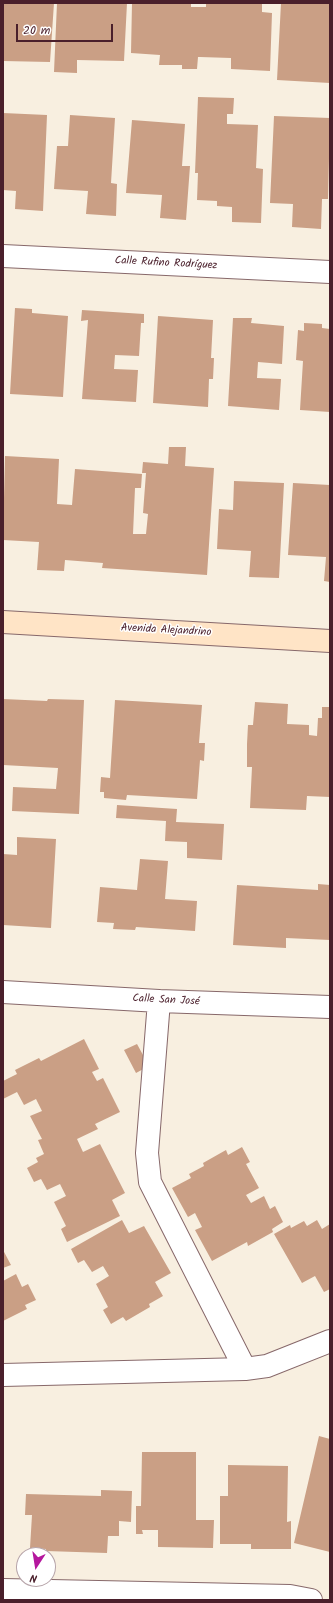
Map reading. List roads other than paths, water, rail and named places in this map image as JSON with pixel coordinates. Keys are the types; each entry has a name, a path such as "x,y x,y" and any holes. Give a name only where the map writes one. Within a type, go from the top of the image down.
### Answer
{"street":[{"name":"Calle Rufino Rodríguez","path":"3,256 330,272"},
{"name":"Avenida Alejandrino","path":"3,622 330,641"},
{"name":"Calle San José","path":"3,992 159,1002 330,1008"},
{"path":"159,1002 147,1153 150,1182 245,1369"},
{"path":"3,1374 245,1369 267,1366 330,1341"},
{"path":"3,1590 290,1596 311,1600"}]}
